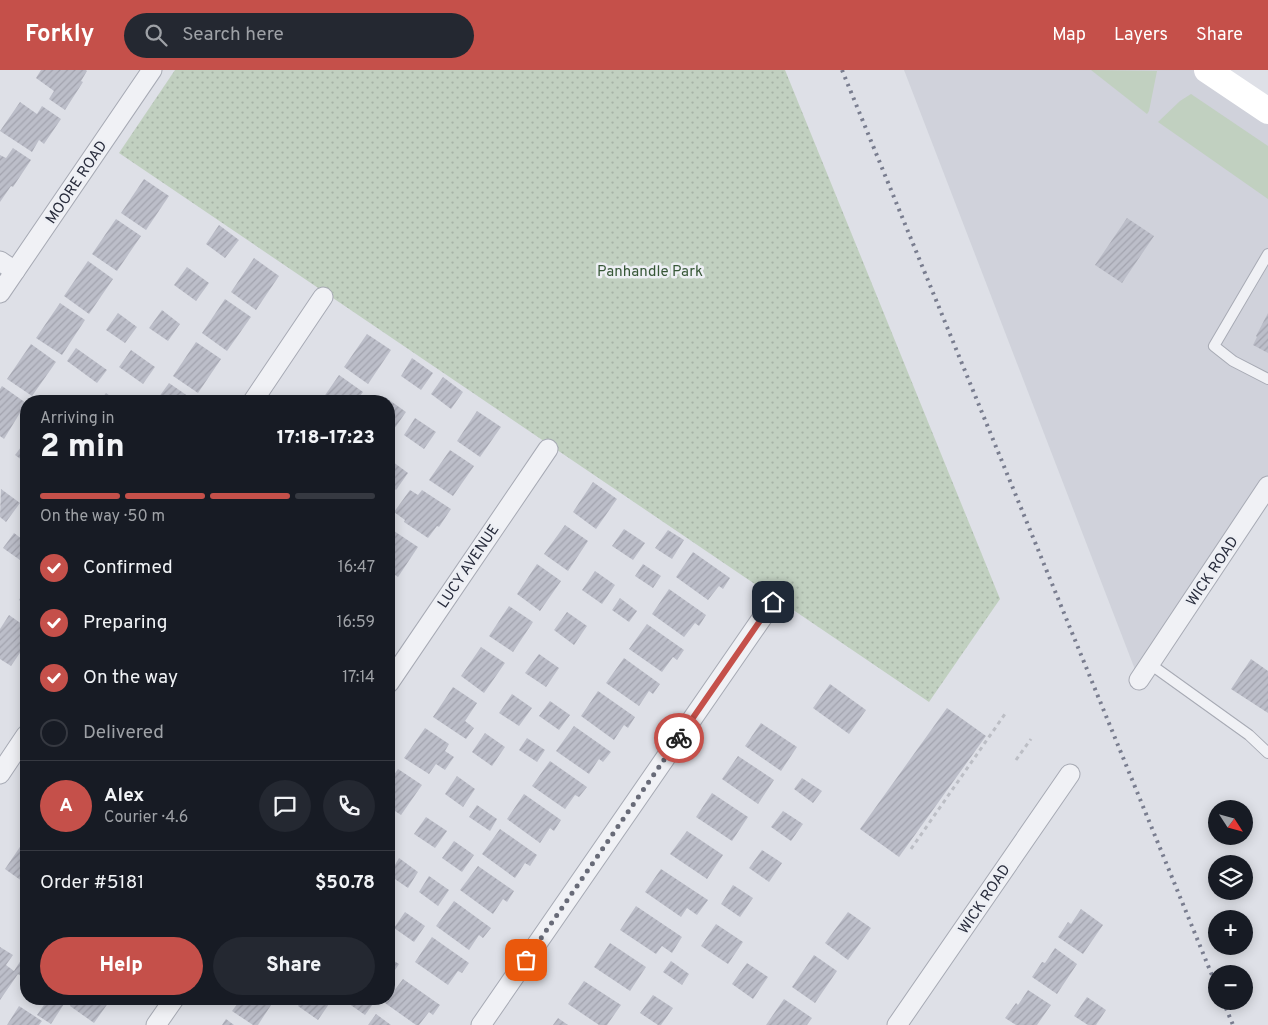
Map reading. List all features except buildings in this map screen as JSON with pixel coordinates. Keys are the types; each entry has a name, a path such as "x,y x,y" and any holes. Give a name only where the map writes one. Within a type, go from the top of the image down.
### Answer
{"main road":[{"path":"1208,70 1268,111"}],"street":[{"name":"MOORE ROAD","path":"0,293 8,266 152,70"},
{"path":"257,395 323,297"},
{"name":"LUCY AVENUE","path":"395,674 548,449"},
{"name":"WICK ROAD","path":"1139,680 1268,486"},
{"path":"481,1025 773,602"},
{"path":"0,774 20,744"},
{"name":"WICK ROAD","path":"897,1025 1070,774"},
{"path":"156,1025 170,1005"}],"lane":[{"path":"1268,254 1214,346 1233,361 1268,379"},
{"path":"1150,664 1249,735 1268,753"}],"path":[{"path":"912,849 1005,714"},
{"path":"1016,760 1031,739"}],"shaded area":[{"path":"904,70 1208,70 1268,111 1268,486 1139,680"}],"green space":[{"name":"Panhandle Park","path":"175,70 785,70 1000,599 929,702 119,153"},
{"path":"1091,70 1157,71 1147,114"},
{"path":"1191,94 1268,146 1268,199 1158,122 1180,101"}],"railway":[{"path":"842,70 1208,965"},
{"path":"1227,1010 1233,1025"}],"way so far":[{"path":"526,960 679,738"}],"route":[{"path":"679,738 773,602"}]}
